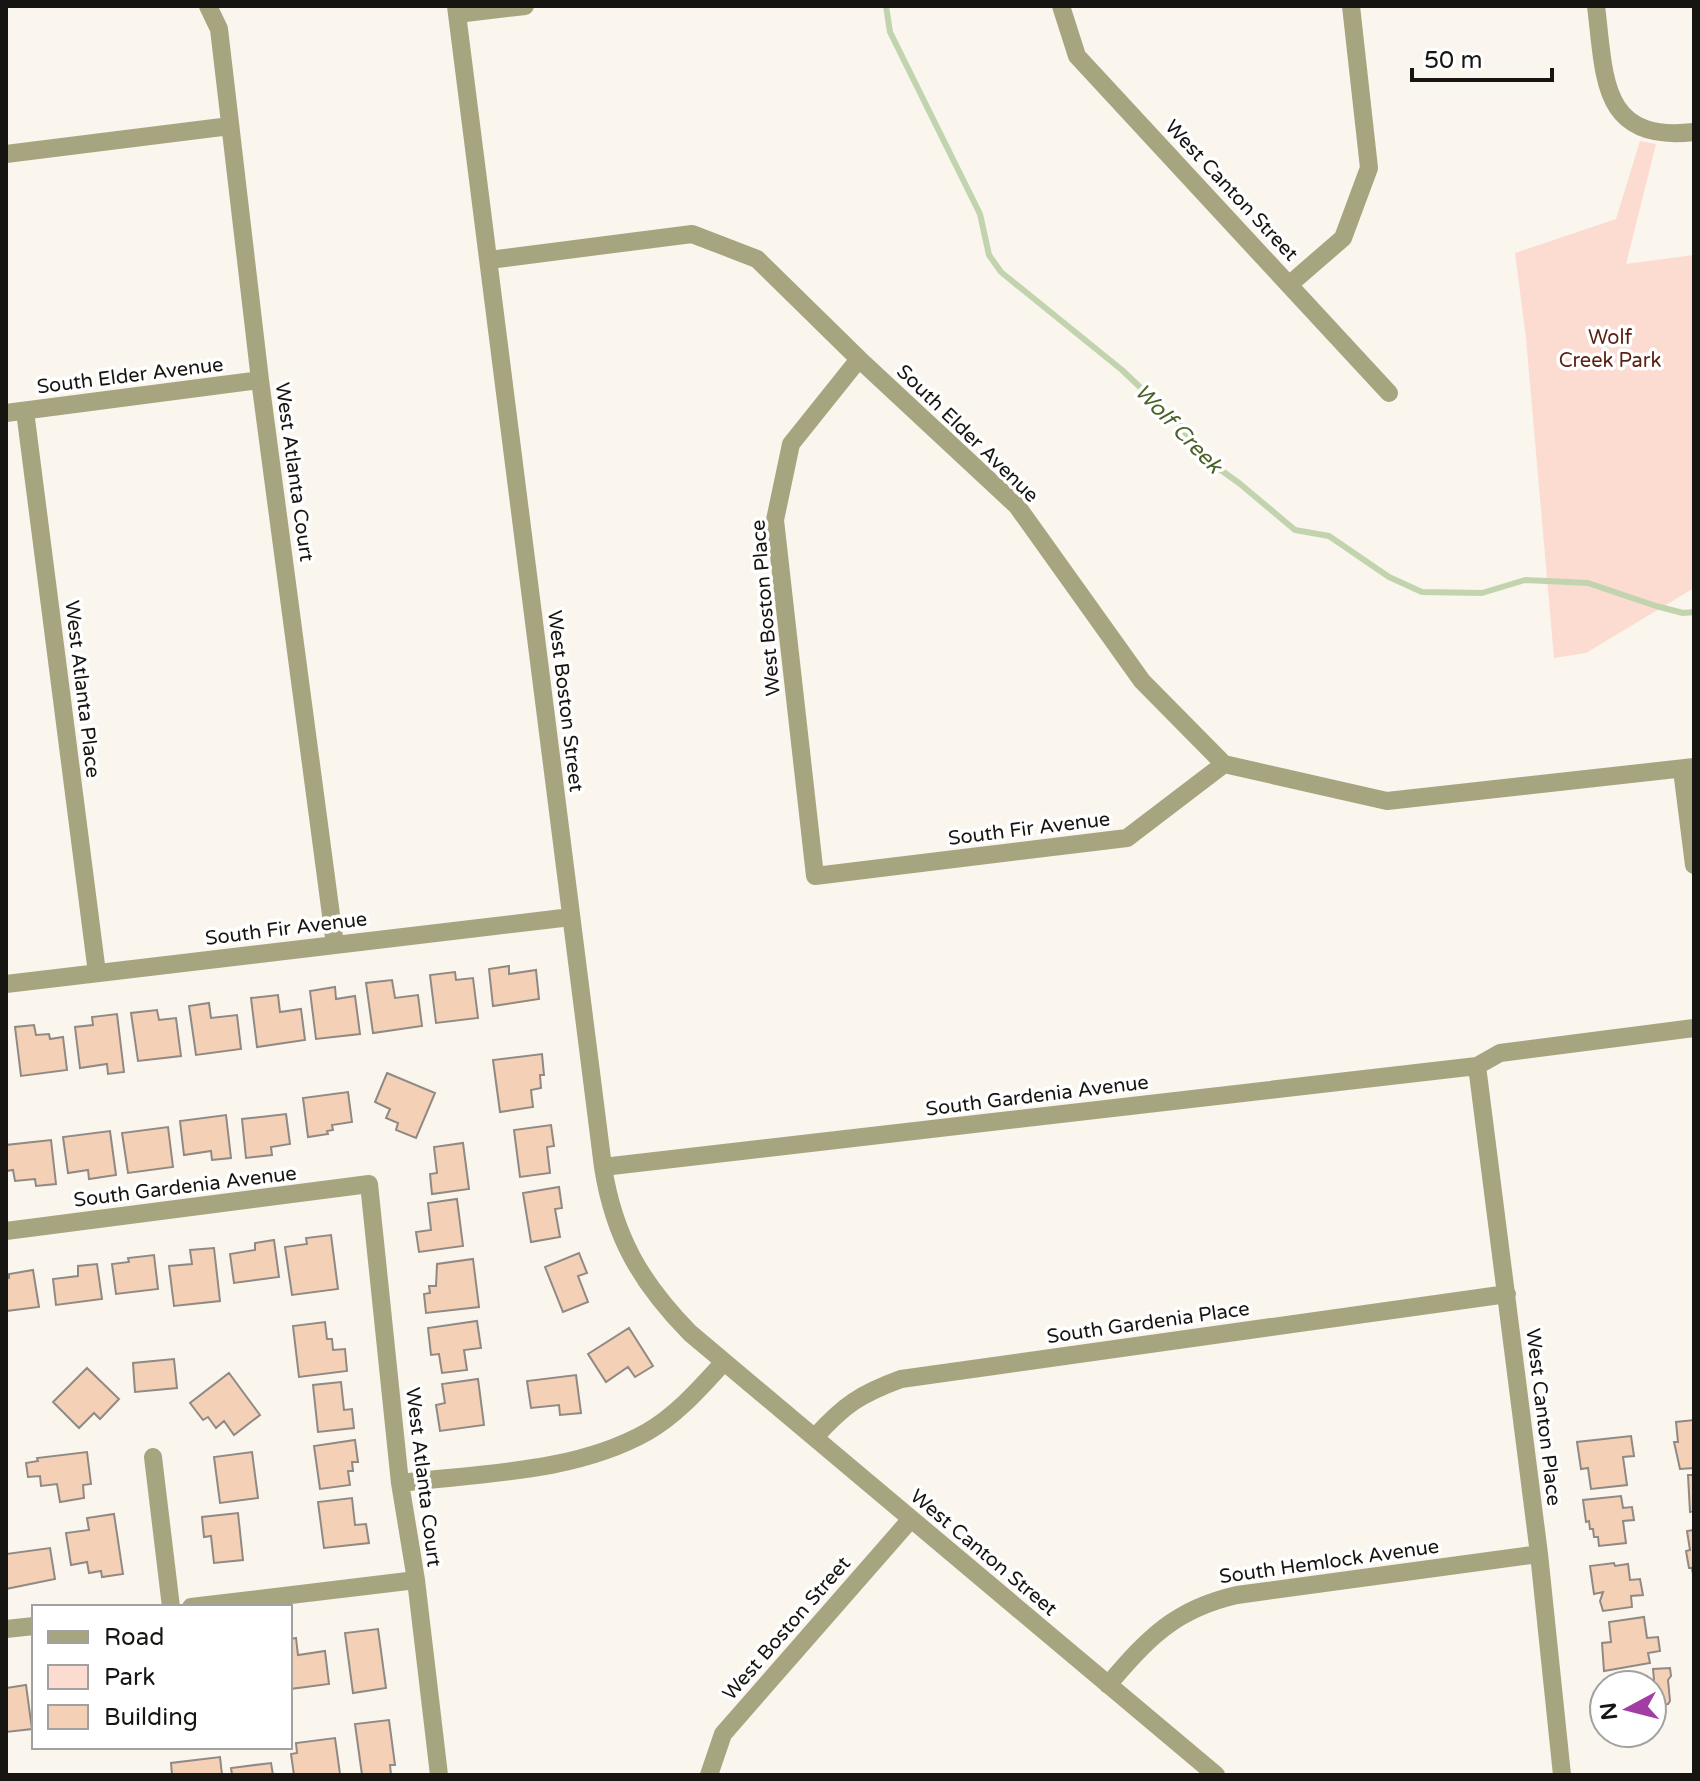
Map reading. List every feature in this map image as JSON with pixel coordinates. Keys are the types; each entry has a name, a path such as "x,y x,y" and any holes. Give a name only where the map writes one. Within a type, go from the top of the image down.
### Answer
{"street":[{"name":"West Atlanta Court","path":"208,6 219,29 260,380 335,945"},
{"path":"457,10 525,6"},
{"name":"West Canton Street","path":"1061,6 1077,56 1389,393"},
{"path":"1290,284 1343,238 1369,168 1351,6"},
{"path":"1596,6 1606,85 1617,108 1631,123 1653,133 1694,132"},
{"name":"West Boston Street","path":"457,10 608,1200 641,1275 662,1305 724,1362"},
{"path":"6,154 230,126"},
{"name":"South Elder Avenue","path":"489,260 692,234 757,259 1017,506 1142,681 1224,764"},
{"name":"West Boston Place","path":"815,876 775,520 791,444 859,359"},
{"name":"South Elder Avenue","path":"16,412 260,380"},
{"name":"West Atlanta Place","path":"16,412 97,973"},
{"path":"1224,764 1387,801 1688,769 1694,865"},
{"name":"South Fir Avenue","path":"815,876 1127,838 1224,764"},
{"name":"South Fir Avenue","path":"6,984 571,917"},
{"name":"South Gardenia Avenue","path":"603,1167 1477,1066 1500,1053 1694,1028"},
{"name":"West Canton Place","path":"1477,1066 1539,1554 1562,1775"},
{"name":"West Atlanta Court","path":"369,1184 400,1483 416,1580 439,1775"},
{"name":"South Gardenia Avenue","path":"6,1231 369,1184"},
{"name":"South Gardenia Place","path":"815,1437 853,1400 901,1379 1507,1294"},
{"path":"400,1483 543,1465 581,1458 619,1446 649,1431 678,1410 724,1362"},
{"name":"West Canton Street","path":"724,1362 1216,1775"},
{"path":"153,1457 171,1605"},
{"name":"West Boston Street","path":"709,1775 723,1734 911,1519"},
{"name":"South Hemlock Avenue","path":"1108,1685 1170,1622 1209,1601 1539,1554"},
{"path":"208,1605 416,1580"},
{"path":"6,1629 32,1626"}],"green space":[{"name":"Wolf Creek Park","path":"1640,141 1656,144 1626,264 1694,255 1694,588 1586,653 1554,658 1526,338 1515,253 1616,219"}],"building":[{"path":"509,966 509,974 536,970 539,999 493,1006 489,969"},
{"path":"455,972 456,980 473,978 478,1018 436,1023 430,975"},
{"path":"392,980 395,998 418,995 422,1026 373,1033 366,983"},
{"path":"335,987 336,999 355,996 360,1034 316,1039 310,991"},
{"path":"278,995 280,1012 301,1009 305,1040 257,1047 251,998"},
{"path":"209,1003 211,1018 237,1015 241,1049 196,1055 189,1006"},
{"path":"157,1010 159,1020 176,1018 181,1056 138,1061 131,1013"},
{"path":"117,1014 124,1072 108,1074 107,1064 80,1068 75,1027 93,1025 92,1017"},
{"path":"34,1025 36,1035 49,1034 50,1039 63,1037 67,1070 21,1076 15,1027"},
{"path":"542,1054 544,1075 540,1075 541,1088 531,1090 533,1107 500,1112 493,1060"},
{"path":"387,1073 435,1093 416,1138 396,1130 398,1123 386,1118 390,1109 375,1102"},
{"path":"348,1092 352,1122 332,1125 333,1130 327,1131 328,1134 308,1137 303,1098"},
{"path":"286,1114 290,1144 271,1147 272,1155 246,1158 242,1119"},
{"path":"226,1115 231,1158 212,1160 211,1151 184,1155 180,1121"},
{"path":"551,1125 554,1146 547,1147 550,1173 520,1177 514,1130"},
{"path":"168,1127 173,1167 128,1173 122,1133"},
{"path":"110,1131 116,1175 89,1179 88,1170 68,1173 63,1137"},
{"path":"51,1140 56,1184 36,1186 35,1179 15,1181 13,1170 6,1171 6,1145"},
{"path":"463,1143 469,1189 432,1194 430,1174 437,1173 434,1147"},
{"path":"559,1187 562,1208 555,1209 560,1237 531,1242 523,1193"},
{"path":"457,1199 463,1246 419,1252 416,1232 431,1230 428,1203"},
{"path":"331,1235 338,1289 292,1295 285,1247 307,1244 306,1238"},
{"path":"274,1240 279,1277 234,1283 230,1254 255,1250 255,1243"},
{"path":"214,1248 220,1301 174,1306 169,1266 192,1264 190,1250"},
{"path":"579,1253 587,1273 578,1276 588,1302 563,1312 545,1267"},
{"path":"154,1255 158,1289 116,1294 112,1264 129,1262 128,1258"},
{"path":"473,1259 479,1307 426,1313 424,1294 430,1293 429,1286 436,1286 437,1264"},
{"path":"97,1264 102,1299 56,1305 53,1279 78,1276 78,1266"},
{"path":"33,1270 39,1307 6,1311 6,1279 9,1274"},
{"path":"477,1321 481,1348 464,1350 467,1370 442,1373 439,1354 431,1355 428,1328"},
{"path":"325,1322 327,1339 332,1339 333,1350 345,1349 347,1371 299,1377 293,1326"},
{"path":"629,1328 653,1366 635,1377 628,1367 606,1382 588,1354"},
{"path":"174,1359 177,1388 135,1392 133,1363"},
{"path":"87,1368 119,1399 100,1419 94,1413 79,1428 53,1402"},
{"path":"229,1373 260,1415 234,1435 224,1421 216,1428 208,1417 203,1420 190,1403"},
{"path":"576,1375 581,1413 560,1415 559,1405 531,1408 527,1381"},
{"path":"478,1379 484,1425 440,1431 436,1405 445,1403 442,1384"},
{"path":"341,1382 344,1410 352,1409 354,1428 318,1432 313,1385"},
{"path":"1694,1420 1694,1468 1680,1469 1674,1442 1678,1442 1676,1422"},
{"path":"1631,1436 1634,1456 1623,1457 1627,1485 1591,1489 1588,1468 1581,1469 1577,1442"},
{"path":"355,1440 358,1462 352,1462 353,1471 348,1471 350,1485 320,1489 314,1446"},
{"path":"87,1452 91,1484 83,1485 84,1498 60,1502 57,1484 41,1486 40,1476 28,1477 26,1463 38,1461 37,1458"},
{"path":"252,1452 258,1498 220,1503 214,1457"},
{"path":"1688,1475 1694,1475 1694,1520 1693,1511 1690,1512"},
{"path":"1621,1496 1623,1508 1632,1507 1634,1520 1623,1521 1626,1543 1599,1546 1598,1537 1594,1537 1589,1521 1586,1522 1583,1500"},
{"path":"352,1498 355,1525 366,1524 369,1543 324,1548 318,1502"},
{"path":"238,1513 243,1560 214,1563 211,1536 204,1537 202,1517"},
{"path":"114,1514 123,1574 102,1577 101,1571 89,1573 87,1562 71,1565 66,1533 89,1530 87,1518"},
{"path":"1694,1530 1694,1580 1686,1551 1690,1550 1687,1531"},
{"path":"50,1548 55,1579 6,1589 6,1554"},
{"path":"1614,1563 1615,1566 1628,1564 1630,1580 1640,1579 1643,1595 1631,1596 1632,1607 1603,1611 1600,1601 1603,1592 1594,1594 1590,1566"},
{"path":"1644,1617 1647,1638 1658,1637 1660,1651 1648,1653 1650,1663 1604,1669 1602,1643 1611,1642 1609,1622"},
{"path":"378,1629 386,1688 353,1693 345,1633"},
{"path":"296,1638 298,1655 325,1651 329,1684 292,1689 292,1639"},
{"path":"26,1685 32,1729 6,1732 6,1688"},
{"path":"389,1720 395,1765 390,1765 391,1775 362,1775 355,1724"},
{"path":"335,1738 340,1774 294,1775 291,1754 297,1753 296,1743"},
{"path":"220,1757 222,1775 172,1775 171,1763"},
{"path":"271,1763 273,1775 232,1775 231,1768"}],"waterway":[{"name":"Wolf Creek","path":"886,6 890,32 980,214 989,255 1001,272 1122,370 1182,427 1197,453 1295,530 1329,536 1389,577 1422,592 1482,593 1525,580 1588,583 1656,606 1683,613 1694,612"}]}
